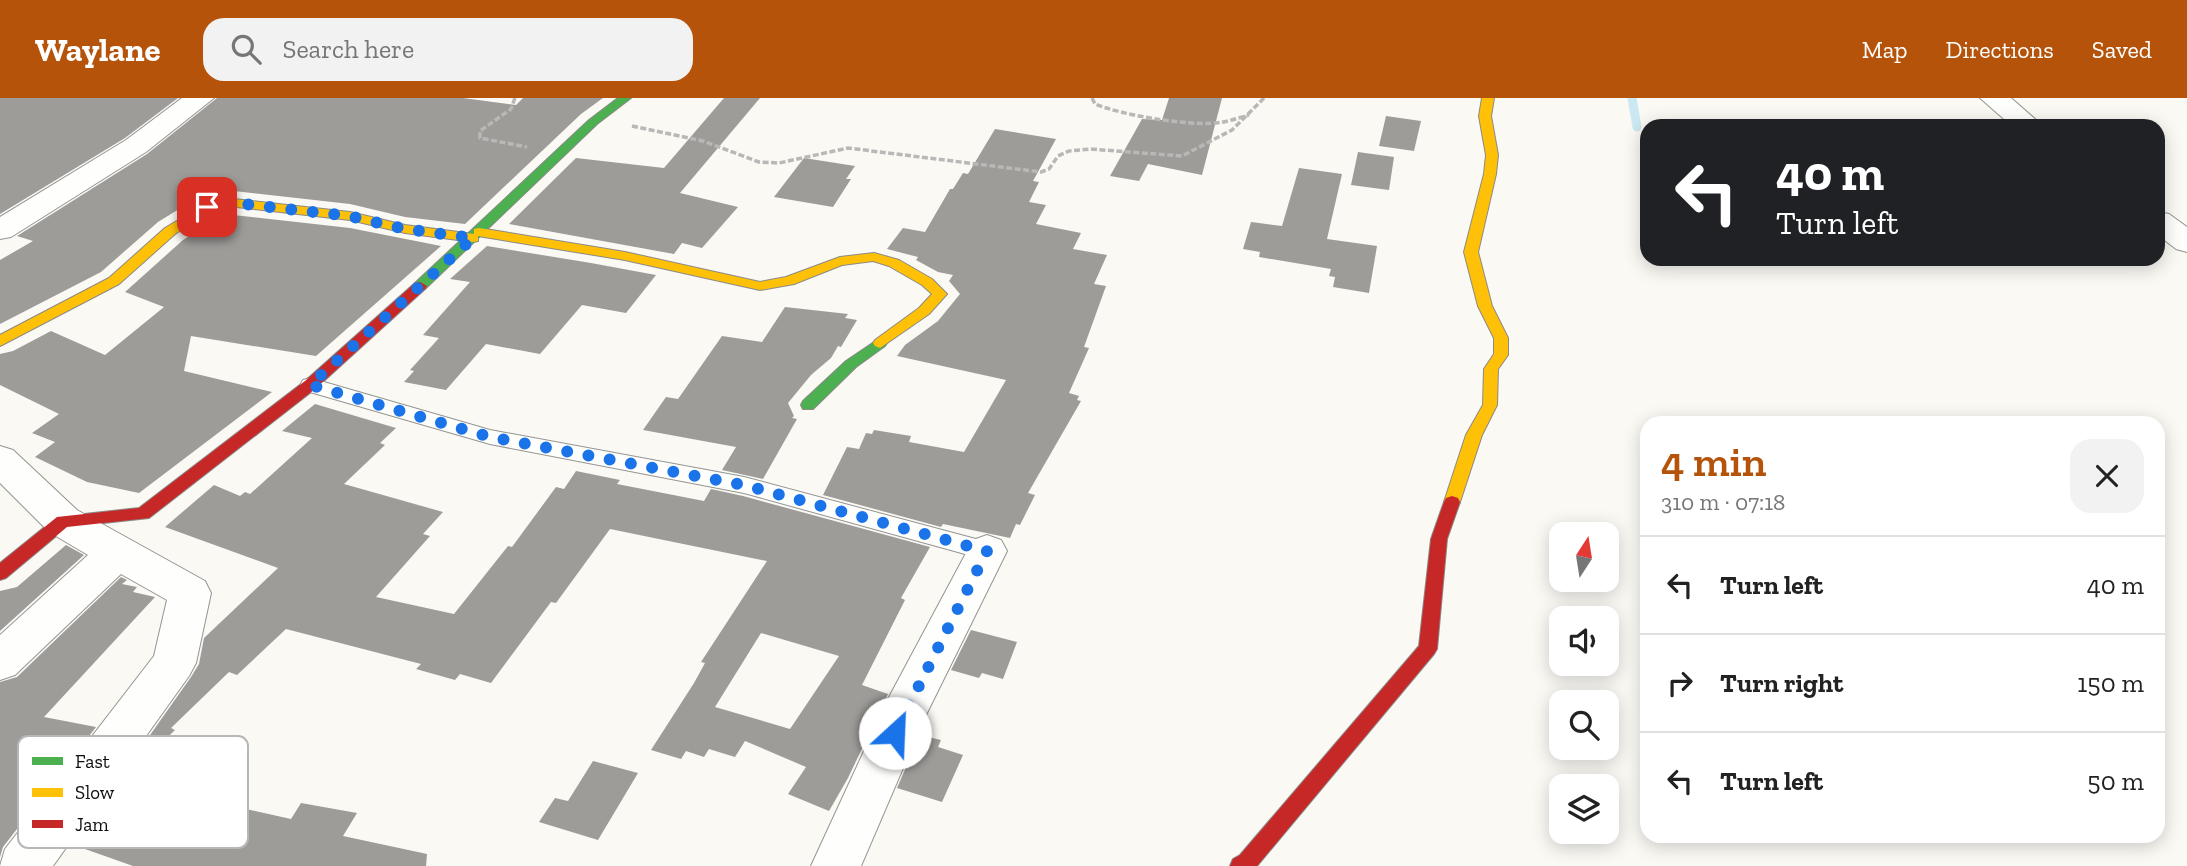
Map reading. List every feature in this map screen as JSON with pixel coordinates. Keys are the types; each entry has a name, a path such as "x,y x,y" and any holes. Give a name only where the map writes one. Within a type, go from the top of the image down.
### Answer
{"street":[{"path":"0,230 136,146 200,98"},
{"path":"0,573 64,520 143,514 176,491 310,385 476,235 593,122 625,98"},
{"path":"1240,866 1247,862 1428,649 1438,539 1474,435 1490,405 1491,369 1501,355 1501,338 1485,306 1471,252 1490,174 1492,155 1485,116 1488,98"},
{"path":"1994,98 2020,119"},
{"path":"0,341 114,281 170,231 217,201 349,216 405,229 476,235 625,256 760,286 789,281 840,261 874,257 894,264 927,282 940,294 924,311 851,363 808,405"},
{"path":"2165,226 2187,242"},
{"path":"0,460 64,520 190,593 174,663 120,736"},
{"path":"836,866 904,713 987,551"},
{"path":"0,662 118,552"},
{"path":"23,866 36,848"}],"lane":[{"path":"310,385 490,437 744,485 987,551"}],"path":[{"path":"515,98 511,110 480,131 480,138 561,153"},
{"path":"1092,98 1095,104 1114,113 1148,117 1215,123 1249,114"},
{"path":"593,122 665,131 703,141 758,162 779,163 848,148 1041,172 1049,169 1058,156 1069,151 1090,149 1182,156 1232,130 1264,98"}],"building":[{"path":"0,98 178,98 125,138 0,214"},
{"path":"217,98 463,98 516,105 523,98 603,98 581,114 465,224 405,217 350,204 216,189 158,222 101,272 0,324 0,260 33,241 17,236 147,154"},
{"path":"724,98 760,98 680,193 738,207 702,248 682,243 674,254 509,224 576,158 664,168"},
{"path":"1169,98 1222,98 1202,175 1148,164 1139,181 1110,176 1142,119 1162,120"},
{"path":"1386,116 1421,121 1414,151 1379,146"},
{"path":"995,129 1056,139 1033,181 1039,182 1029,202 1046,205 1036,224 1081,233 1073,249 1107,255 1094,284 1106,286 1084,347 1089,348 1069,393 1079,396 1077,400 1081,401 1028,493 1035,495 1020,525 1016,524 1010,538 943,524 941,527 823,495 847,447 859,449 866,433 872,434 874,430 911,436 909,442 964,452 1006,380 897,356 905,345 938,321 960,294 949,281 953,275 938,272 916,260 918,257 887,249 903,228 925,232 950,189 953,189 963,173 968,174"},
{"path":"1358,152 1394,157 1389,190 1351,185"},
{"path":"804,158 855,166 846,179 851,179 833,207 774,197"},
{"path":"1299,168 1342,174 1327,239 1377,246 1369,293 1333,287 1335,277 1329,276 1331,269 1259,257 1260,252 1243,249 1251,222 1282,226"},
{"path":"224,214 350,228 441,246 316,356 191,336 184,371 272,392 139,493 87,482 35,457 55,442 32,433 59,414 0,385 0,354 13,351 51,331 105,355 164,307 125,292 183,240"},
{"path":"487,246 656,275 626,313 582,305 540,354 486,344 446,390 404,382 414,371 410,370 439,338 423,335 470,282 450,279"},
{"path":"785,307 848,314 845,318 857,320 841,347 838,346 831,358 811,375 788,403 794,416 792,418 797,419 763,479 722,470 736,447 643,430 666,397 678,399 722,336 762,342"},
{"path":"315,404 396,428 380,443 385,445 344,484 443,512 423,534 430,536 376,597 454,614 508,546 512,547 556,487 564,489 576,471 620,480 617,484 704,501 711,489 930,547 901,598 905,600 862,685 888,694 848,778 829,811 788,794 806,767 745,741 735,757 709,749 704,757 686,751 681,759 651,750 694,683 705,663 701,662 767,561 610,529 556,603 551,602 491,683 460,674 455,680 416,669 421,664 286,629 237,675 229,672 171,728 175,730 169,736 149,736 199,664 204,638 278,568 165,527 214,485 240,496 245,492 250,494 312,438 282,431","holes":["761,633 839,656 790,729 715,707"]},
{"path":"66,545 84,555 0,631 0,591 17,587"},
{"path":"121,577 127,580 122,584 137,587 133,592 155,597 44,717 96,727 89,736 18,736 18,828 3,847 0,857 0,682 17,677"},
{"path":"971,630 1017,642 1003,679 982,673 979,678 951,670"},
{"path":"920,735 941,740 938,747 963,755 942,802 897,788"},
{"path":"593,761 638,773 598,840 539,822 555,798 568,801"},
{"path":"301,803 357,813 343,836 427,854 426,866 133,866 85,849 248,848 248,809 291,819"}],"waterway":[{"path":"1632,98 1637,127"}],"traffic: fast":[{"path":"420,286 593,122 625,98"},
{"path":"808,405 851,364 880,343"}],"traffic: slow":[{"path":"1452,502 1474,435 1490,405 1491,369 1501,355 1501,338 1485,306 1471,252 1490,174 1492,155 1485,116 1488,98"},
{"path":"0,341 114,281 170,231 217,201 350,216 405,229 473,238"},
{"path":"479,232 625,256 760,286 789,281 840,261 874,257 894,263 927,282 940,294 924,311 880,343"}],"traffic: jam":[{"path":"0,573 63,521 143,514 310,385 420,286"},
{"path":"1240,866 1247,862 1428,649 1439,539 1452,502"}],"route":[{"path":"207,207 217,201 349,216 405,229 473,238 310,385 490,437 744,485 987,551 895,733"}]}
